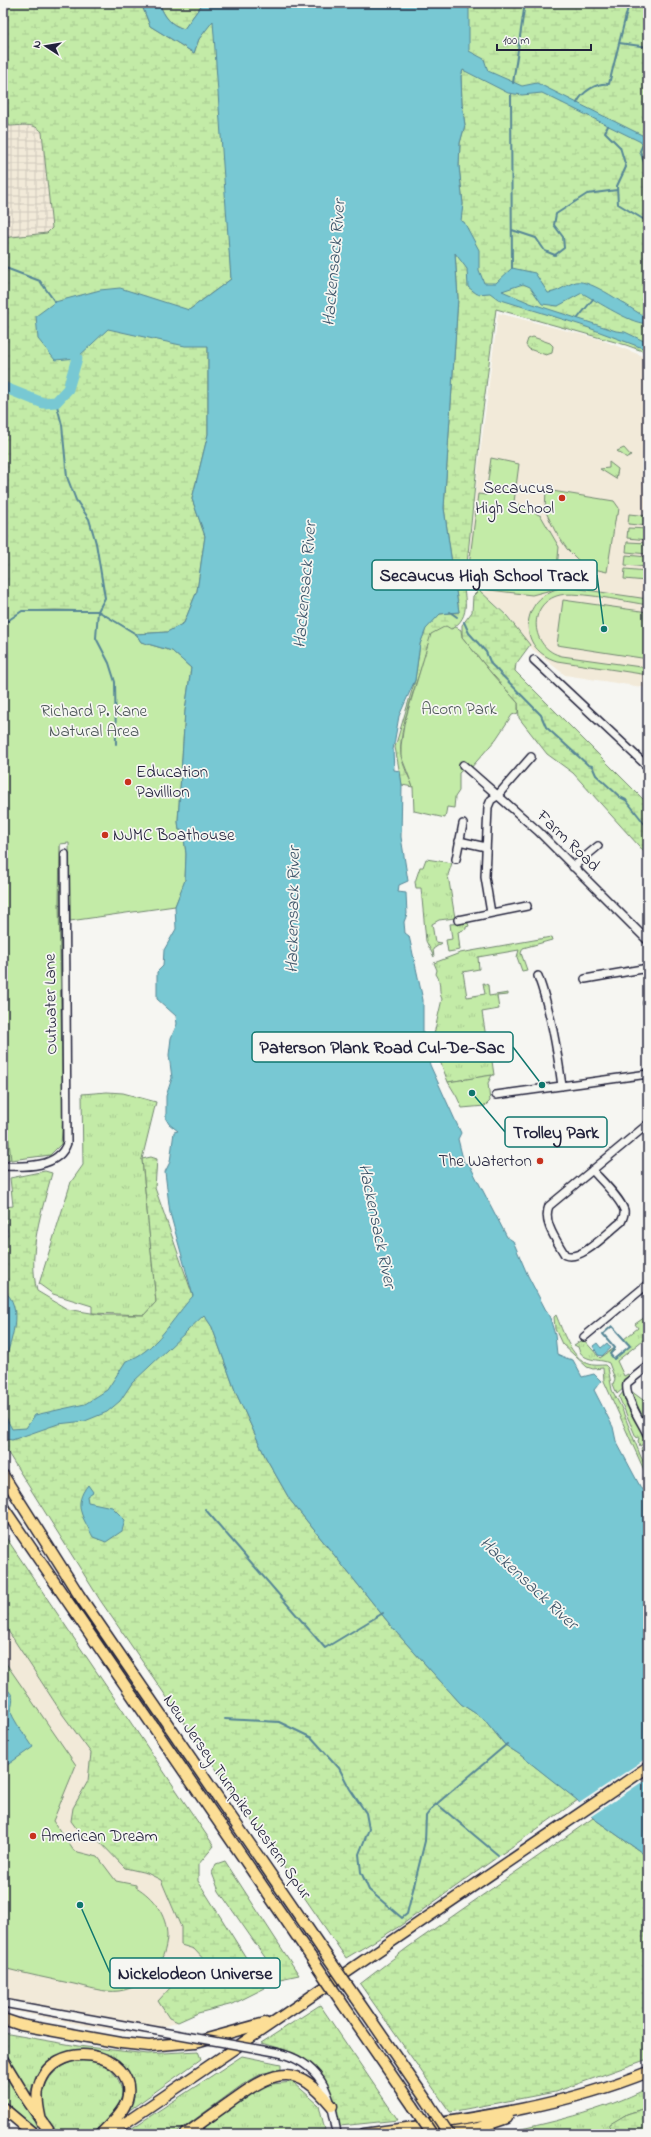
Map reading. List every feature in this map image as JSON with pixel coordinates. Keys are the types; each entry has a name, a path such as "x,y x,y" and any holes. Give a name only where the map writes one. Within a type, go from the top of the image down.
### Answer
{"highway":[{"name":"New Jersey Turnpike Western Spur","path":"3,1475 83,1601 450,2134"},
{"name":"New Jersey Turnpike Western Spur","path":"3,1507 432,2134"},
{"path":"109,2134 648,1767"},
{"path":"3,2019 21,2025"},
{"path":"3,2022 121,2043 158,2046 207,2040 274,2021"},
{"path":"41,2121 38,2091 47,2072 66,2057 77,2054 93,2055 107,2061 118,2070 124,2078 128,2091 123,2109 101,2134"},
{"path":"3,2060 41,2121 51,2134"},
{"path":"364,2134 482,2117 545,2104 589,2092 648,2072"},
{"path":"186,2134 256,2083 280,2074 290,2075 304,2080 321,2092 333,2109"},
{"path":"444,2134 478,2128 545,2104"},
{"path":"4,2109 25,2134"},
{"path":"4,2109 34,2134"}],"street":[{"path":"534,660 648,767"},
{"path":"491,913 485,877 488,807 491,800 497,796 531,757"},
{"name":"Farm Road","path":"463,765 538,831 648,941"},
{"path":"456,859 463,824"},
{"path":"459,841 486,847"},
{"path":"573,867 598,846"},
{"name":"Outwater Lane","path":"3,1166 39,1164 53,1160 62,1153 66,1147 68,1136 65,854"},
{"path":"458,920 527,906"},
{"path":"585,979 648,968"},
{"path":"538,976 546,999 553,1030 562,1086"},
{"path":"496,1095 648,1074"},
{"path":"592,1170 620,1203 624,1211 624,1216 621,1222 581,1255 570,1258 565,1255 547,1221 546,1213 549,1206 592,1170 648,1124"},
{"path":"584,1337 648,1284"},
{"path":"648,1366 627,1383 626,1387 628,1395 648,1436"},
{"path":"3,2003 275,2052 296,2059 311,2069 323,2084 333,2109 337,2134"}],"shaded area":[{"path":"3,77 9,126 32,125 42,132 52,228 47,233 3,238"},
{"name":"Secaucus High School","path":"498,313 599,339 648,358 648,688 565,675 532,649 507,615 472,584 467,575 477,478"},
{"name":"American Dream","path":"3,1623 63,1715 91,1753 88,1781 73,1808 82,1836 97,1839 125,1868 147,1873 161,1880 181,1927 181,1945 194,1949 207,1963 189,1980 182,1974 169,2018 178,2022 144,2034 91,2027 3,2009"}],"green space":[{"path":"3,3 141,3 150,26 194,53 199,39 213,20 216,3 231,279 189,310 208,346 208,434 192,499 205,536 197,591 184,623 168,632 136,634 141,642 172,651 191,668 185,711 60,844 61,1144 50,1155 3,1160 3,238 47,233 52,228 42,132 31,126 9,126 3,77"},
{"path":"159,3 203,3 184,29 175,25 168,19"},
{"path":"469,3 648,3 648,353 626,345 496,309 481,425 466,574 469,582 463,584 465,597 464,615 455,627 428,644 410,703 402,732 401,755 413,787 402,785 395,747 415,680 420,644 426,628 440,614 459,612 444,508 458,298 455,252 463,204 459,166 460,143 465,125 462,104 461,76 463,70"},
{"path":"533,337 550,343 553,346 552,353 546,355 529,349 526,345 528,339"},
{"path":"624,448 631,456 627,458 617,451"},
{"path":"491,458 519,464 514,502 541,516 559,547 555,589 532,595 481,589 472,582 468,574 478,494 486,495"},
{"path":"609,462 618,469 616,479 600,469 609,468"},
{"path":"546,490 614,501 619,508 618,515 616,515 607,572 585,567 567,549 555,531 545,510"},
{"path":"629,514 648,516 648,526 628,524"},
{"path":"628,528 648,529 648,540 627,538"},
{"path":"627,542 648,543 648,554 626,552"},
{"path":"626,555 648,557 647,567 625,565"},
{"path":"625,569 647,571 646,581 624,579"},
{"path":"566,587 648,599 648,605 578,594 560,595 549,600 541,607 537,616 536,626 538,636 543,645 551,652 562,656 648,668 648,675 557,661 543,654 534,645 529,633 528,621 532,609 540,599 551,591"},
{"path":"479,590 507,616 530,645 516,664 515,671 648,804 648,856 573,773 547,754 519,718 518,703 462,637 462,625 472,612 473,596"},
{"path":"563,600 648,612 648,659 557,645"},
{"name":"Richard P. Kane Natural Area","path":"22,611 98,611 136,634 141,642 172,651 191,668 185,711 178,821 179,830 183,830 186,854 185,881 175,906 70,921 69,843 60,844 59,902 63,1118 61,1144 50,1155 11,1160 8,1133 3,1120 3,624"},
{"name":"Acorn Park","path":"446,626 451,629 456,627 461,630 462,637 518,703 518,713 512,715 496,739 470,769 467,766 459,773 459,791 455,797 454,808 447,807 445,818 414,811 413,787 401,756 401,746 404,724 431,634"},
{"path":"426,859 452,863 448,875 455,918 439,920 432,924 435,942 442,943 433,949 434,957 426,941 421,888 416,888 415,882 420,867 423,867"},
{"path":"468,923 469,926 466,927 466,929 458,932 460,950 448,952 446,940 452,939 450,924"},
{"path":"551,937 552,940 523,948 521,953 527,970 522,971 517,957 519,950 478,957 479,969 463,972 467,997 485,994 483,983 488,985 489,996 508,993 508,995 497,996 499,1009 482,1012 488,1050 505,1047 507,1059 492,1061 494,1075 448,1082 437,1053 434,1034 442,999 439,980 436,974 437,970 434,963 460,953"},
{"path":"492,1075 488,1083 490,1101 485,1106 462,1108 448,1082"},
{"path":"107,1092 123,1093 156,1102 142,1159 156,1302 144,1315 92,1313 92,1306 53,1294 39,1284 71,1182 83,1165 82,1094"},
{"path":"151,1157 157,1159 155,1188 193,1296 212,1327 236,1393 265,1456 290,1500 396,1632 461,1704 484,1719 505,1745 519,1754 578,1800 400,1926 346,1958 100,1600 3,1445 3,1236 8,1235 5,1207 13,1206 10,1178 45,1171 52,1173 40,1217 35,1247 34,1276 37,1291 67,1309 103,1315 144,1315 156,1302 142,1159"},
{"path":"556,1315 568,1343 577,1356 582,1361 589,1364 605,1365 608,1368 612,1390 621,1407 641,1457 648,1469 648,1479 604,1381 603,1368 593,1369 587,1367 562,1344 555,1329 554,1317"},
{"path":"648,1315 648,1344 643,1340 617,1361 624,1376 628,1374 630,1377 624,1388 617,1394 613,1384 615,1379 609,1363 583,1356 578,1347 574,1345 583,1339 600,1358 613,1349 615,1350 610,1354 614,1359 630,1346 624,1339 638,1328 635,1324"},
{"path":"624,1391 645,1436 646,1442 640,1446 638,1441 639,1438 636,1437 619,1397"},
{"path":"631,1391 643,1400 648,1396 648,1410 645,1412 648,1415 648,1429"},
{"path":"647,1443 648,1445 648,1461 641,1448"},
{"path":"3,1533 214,1846 198,1865 198,1881 265,1988 233,2004 198,2013 178,2022 169,2018 158,2001 183,1974 189,1980 207,1963 194,1949 181,1945 181,1927 161,1880 147,1873 125,1868 97,1839 82,1836 71,1821 73,1808 88,1781 91,1753 63,1715 3,1623"},
{"name":"American Dream","path":"3,1659 76,1765 53,1821 74,1851 98,1857 116,1881 136,1885 136,1887 148,1896 158,1907 165,1921 167,1936 166,1946 159,1964 146,1979 129,1989 119,1991 102,1990 3,1968 3,1825 5,1823 3,1820"},
{"path":"593,1818 648,1857 648,2059 555,2092 450,2112 360,1984 407,1948"},
{"path":"225,1861 299,1975 280,1979 219,1891 212,1873 216,1864"},
{"path":"320,2005 398,2120 340,2126 331,2092 325,2079 317,2069 307,2061 294,2054 261,2043"},
{"path":"3,2033 78,2046 147,2054 198,2051 201,2059 124,2114 130,2083 88,2051 68,2052 54,2058 36,2075 29,2097 3,2054"},
{"path":"242,2056 281,2064 281,2071 263,2073 242,2085 175,2134 123,2134"},
{"path":"85,2059 103,2064 113,2072 122,2090 121,2103 112,2116 90,2134 57,2134 48,2123 43,2111 42,2099 45,2087 50,2077 59,2068 71,2062"},
{"path":"3,2071 38,2126 35,2127 3,2100"},
{"path":"293,2082 319,2105 325,2130 302,2134 196,2134 262,2085"},
{"path":"648,2088 648,2107 627,2114 611,2124 608,2134 498,2134 574,2116 612,2104"},
{"path":"648,2107 648,2134 608,2134 610,2124 627,2114"}],"water":[{"name":"Hackensack River","path":"141,3 159,3 168,19 175,25 184,29 203,3 469,3 469,51 484,59 488,71 522,86 537,83 648,138 647,145 542,93 522,95 508,93 463,70 461,76 462,104 465,125 460,143 459,166 463,204 461,221 464,222 479,250 479,270 484,283 496,283 512,268 535,273 548,293 576,282 583,282 591,285 609,294 642,315 648,314 648,323 634,321 625,317 582,293 558,306 542,304 530,287 523,284 502,291 530,303 616,331 625,332 648,343 648,350 581,325 498,299 490,293 477,294 468,287 467,269 455,253 458,298 444,508 459,612 440,614 426,629 420,644 415,680 399,716 393,750 394,770 400,771 402,785 401,837 408,881 399,885 398,892 406,893 407,914 404,922 405,933 409,936 423,1000 423,1035 430,1065 461,1133 458,1139 464,1163 469,1164 507,1237 513,1241 528,1276 550,1318 555,1335 557,1354 573,1360 582,1377 594,1374 601,1381 594,1390 613,1427 616,1441 642,1490 648,1498 648,1857 593,1818 577,1800 519,1754 505,1745 484,1719 461,1704 396,1632 290,1500 265,1456 236,1393 212,1327 204,1315 132,1383 120,1401 107,1412 85,1421 58,1424 12,1440 6,1439 3,1434 3,1412 12,1429 26,1428 35,1415 85,1404 107,1390 126,1361 136,1357 155,1342 193,1296 170,1213 165,1172 170,1162 174,1132 178,1131 169,1124 166,1119 166,1096 172,1078 169,1055 171,1038 177,1024 176,1016 157,999 157,972 163,966 164,950 176,929 175,906 185,880 186,854 183,830 179,830 178,821 185,711 191,668 172,651 141,642 136,634 167,632 184,623 197,591 205,536 192,499 208,434 208,346 185,346 108,329 77,358 55,360 38,339 36,316 55,302 100,290 120,288 189,310 231,279 213,21 199,39 194,53 150,26"},
{"path":"3,1290 10,1297 14,1306 15,1316 12,1337 3,1366"},
{"path":"597,1343 601,1348 607,1343 611,1348 602,1356 598,1355 593,1346"},
{"path":"88,1485 93,1492 87,1496 88,1502 112,1507 125,1520 122,1531 106,1542 93,1537 81,1511 81,1499 83,1492"},
{"path":"3,1686 11,1694 11,1708 13,1717 33,1747 3,1768"}],"pier":[{"path":"648,1757 648,1778 590,1817 578,1804"}],"waterway":[{"path":"513,83 525,3"},
{"path":"577,103 582,95 595,86 609,84 629,3"},
{"path":"619,43 648,47"},
{"path":"511,94 512,268"},
{"path":"608,126 605,132 620,147 626,167 617,186 618,204 648,222"},
{"path":"643,144 640,151 648,173"},
{"path":"512,230 536,238 545,251 555,255 564,248 563,237 554,225 556,214 587,194 617,190"},
{"path":"3,267 40,281 55,302"},
{"path":"578,318 593,299"},
{"path":"3,387 43,403 56,402 68,389 77,358"},
{"path":"56,402 62,425 67,477 76,500 89,519 96,543 105,598 98,611 96,638 109,663 115,682 116,744"},
{"path":"3,624 22,611 98,611 136,634"},
{"path":"450,612 457,617"},
{"path":"464,622 469,633 486,652 491,664 541,715 546,727 588,765 592,766 596,775 620,797 626,800 648,828"},
{"path":"612,1326 630,1346 614,1359 610,1354 615,1348 603,1334 612,1326"},
{"path":"205,1509 325,1648 383,1613"},
{"path":"225,1719 279,1722 312,1738 339,1768 350,1789 366,1813 369,1829 359,1854 361,1872 369,1890 402,1918 407,1914 425,1841 426,1816 433,1807 507,1744"},
{"path":"437,1804 498,1855"}],"place":[{"name":"Secaucus High School","path":"562,498"},
{"name":"Secaucus High School Track","path":"604,629"},
{"name":"Education Pavillion","path":"128,782"},
{"name":"NJMC Boathouse","path":"105,835"},
{"name":"Paterson Plank Road Cul-De-Sac","path":"542,1085"},
{"name":"Trolley Park","path":"472,1093"},
{"name":"The Waterton","path":"540,1161"},
{"name":"American Dream","path":"33,1836"},
{"name":"Nickelodeon Universe","path":"80,1905"}]}
